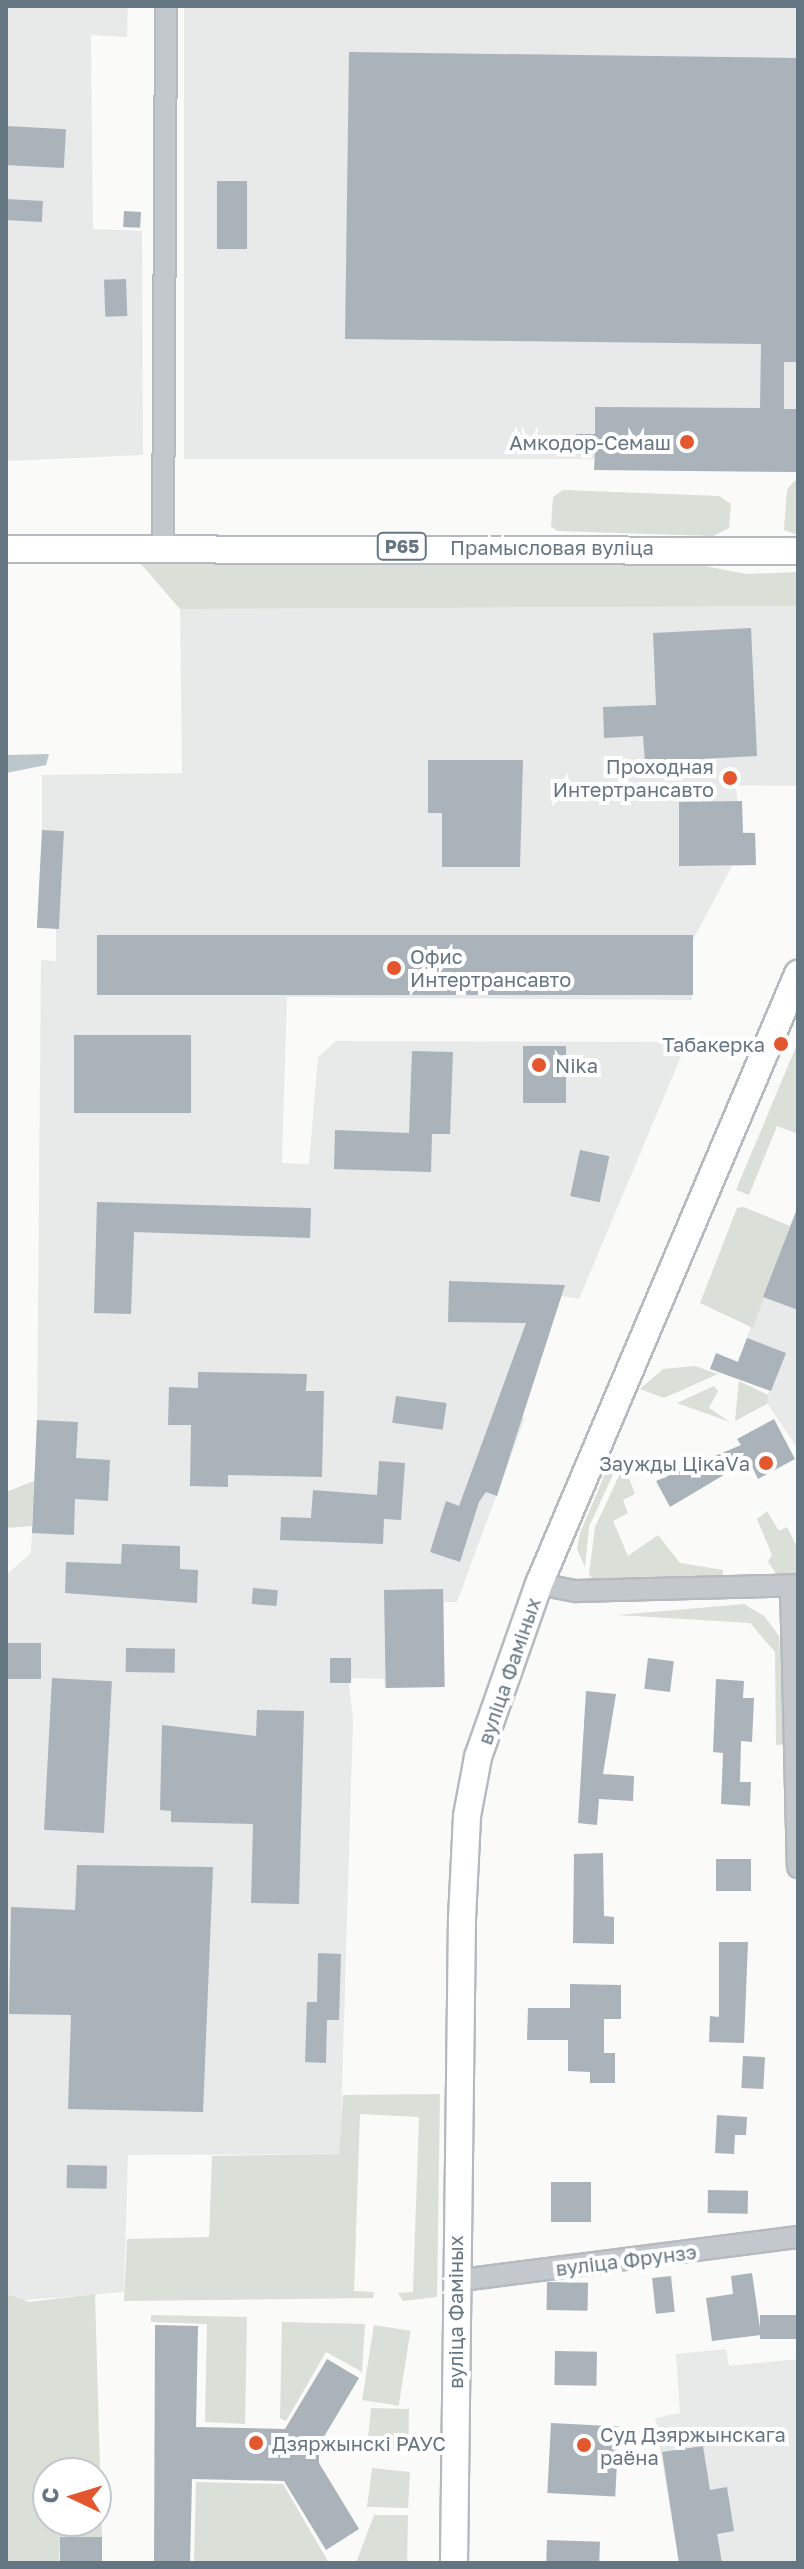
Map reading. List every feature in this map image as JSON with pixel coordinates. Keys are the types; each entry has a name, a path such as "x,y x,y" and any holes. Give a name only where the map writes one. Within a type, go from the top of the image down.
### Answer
{"main road":[{"name":"Прамысловая вуліца","path":"6,549 798,551"},
{"name":"вуліца Фаміных","path":"454,2563 454,2281 467,1816 492,1708 539,1584 798,974"}],"street":[{"path":"163,547 166,6"},
{"path":"539,1584 576,1591 795,1585 798,1867"},
{"name":"вуліца Фрунзэ","path":"454,2281 798,2237"}],"shaded area":[{"path":"6,6 128,6 127,37 91,35 93,229 142,231 143,455 6,461"},
{"path":"184,6 798,6 798,459 184,459"},
{"path":"794,481 798,481 798,535 784,530 787,490"},
{"path":"563,490 719,496 731,504 729,528 713,536 557,531 551,526 553,497"},
{"path":"267,558 520,558 705,566 746,574 798,572 798,606 180,609 141,564"},
{"path":"798,606 798,786 735,785 743,832 755,833 756,865 732,866 693,940 692,1000 287,997 282,1163 309,1164 318,1057 336,1041 687,1042 579,1299 561,1296 519,1416 525,1418 457,1602 444,1602 444,1687 385,1688 384,1679 352,1678 349,1683 353,1721 340,2154 128,2155 124,2292 14,2301 6,2293 6,1575 31,1553 37,1420 41,960 56,961 56,928 42,928 42,775 182,773 180,609"},
{"path":"49,754 46,765 6,773 6,755"},
{"path":"798,1042 798,1134 777,1126 749,1195 736,1190"},
{"path":"798,1205 798,1449 765,1400 770,1391 732,1376"},
{"path":"744,1207 790,1226 753,1328 700,1303 737,1208"},
{"path":"695,1366 718,1374 664,1398 640,1389 663,1369"},
{"path":"739,1381 768,1395 767,1404 735,1421"},
{"path":"714,1386 718,1391 709,1408 730,1422 677,1403"},
{"path":"613,1455 620,1459 589,1527 585,1567 577,1549 580,1533"},
{"path":"624,1465 635,1494 623,1500 628,1513 613,1521 628,1556 658,1535 680,1563 723,1570 723,1581 597,1582 589,1575 595,1527"},
{"path":"34,1481 32,1526 6,1528 6,1492"},
{"path":"767,1511 779,1531 787,1527 798,1549 798,1576 777,1575 768,1562 772,1555 757,1519"},
{"path":"744,1604 764,1616 779,1636 785,1744 776,1745 775,1652 750,1623 618,1615"},
{"path":"440,2094 437,2297 403,2301 398,2293 413,2292 419,2117 360,2114 354,2291 374,2292 373,2298 124,2301 127,2239 209,2237 212,2156 339,2154 343,2095"},
{"path":"6,2294 29,2302 95,2294 100,2457 32,2457 32,2537 60,2537 59,2563 6,2563"},
{"path":"151,2315 247,2317 245,2424 205,2422 207,2324 151,2322"},
{"path":"282,2322 365,2324 362,2372 326,2352 286,2421 280,2418"},
{"path":"374,2325 411,2331 399,2406 362,2400"},
{"path":"726,2349 729,2366 798,2359 798,2562 679,2563 655,2418 680,2413 676,2354"},
{"path":"371,2408 409,2409 408,2454 367,2448"},
{"path":"372,2468 410,2472 408,2508 367,2507"},
{"path":"196,2482 283,2484 329,2563 194,2563"},
{"path":"374,2515 408,2515 407,2563 356,2563"}],"building":[{"path":"349,52 798,58 798,362 784,362 784,409 798,409 798,472 594,470 595,451 576,450 576,434 595,434 595,407 760,408 761,344 345,339"},
{"path":"6,126 66,129 64,168 6,165"},
{"path":"217,181 247,181 247,249 217,249"},
{"path":"6,199 43,201 42,222 6,220"},
{"path":"124,211 141,212 140,228 123,227"},
{"path":"126,279 127,316 105,317 104,280"},
{"path":"751,628 757,756 645,762 643,736 604,738 603,707 656,705 653,633"},
{"path":"428,760 523,760 520,867 442,867 442,813 428,813"},
{"path":"742,801 743,833 755,833 756,865 679,866 679,802"},
{"path":"42,830 64,831 59,929 37,928"},
{"name":"Офис Интертрансавто","path":"97,935 693,935 693,995 97,995"},
{"path":"74,1035 191,1035 191,1113 74,1113"},
{"path":"523,1046 566,1046 566,1103 523,1103"},
{"path":"412,1051 453,1052 450,1134 432,1134 431,1172 334,1169 335,1130 409,1133"},
{"path":"580,1150 609,1156 600,1202 570,1196"},
{"path":"97,1202 311,1208 310,1238 134,1232 131,1314 94,1313"},
{"path":"798,1209 798,1310 763,1297"},
{"path":"449,1281 565,1285 497,1496 486,1492 479,1502 460,1562 430,1552 446,1501 459,1506 526,1323 448,1322"},
{"path":"747,1338 786,1353 771,1391 710,1369 716,1353 738,1362"},
{"path":"198,1372 307,1374 306,1391 324,1391 322,1477 228,1475 228,1487 190,1486 191,1425 168,1425 169,1387 198,1388"},
{"path":"396,1396 447,1403 443,1430 392,1423"},
{"path":"774,1419 795,1459 758,1479 749,1460 670,1507 656,1481 741,1445 737,1439"},
{"path":"37,1420 78,1422 76,1458 110,1460 108,1501 75,1499 74,1535 32,1533"},
{"path":"379,1461 405,1463 401,1520 384,1519 383,1544 280,1540 281,1517 311,1518 313,1490 377,1495"},
{"path":"122,1544 180,1546 180,1569 198,1570 197,1603 65,1593 66,1562 121,1564"},
{"path":"253,1588 278,1590 277,1606 252,1604"},
{"path":"443,1589 445,1687 386,1688 384,1590"},
{"path":"6,1643 41,1643 41,1679 6,1679"},
{"path":"126,1648 175,1649 175,1673 126,1672"},
{"path":"330,1658 351,1658 351,1683 330,1683"},
{"path":"648,1658 674,1661 670,1692 644,1689"},
{"path":"52,1678 112,1681 104,1833 44,1830"},
{"path":"716,1679 744,1681 743,1698 754,1698 752,1742 741,1741 740,1782 751,1782 750,1806 721,1804 723,1753 713,1752"},
{"path":"586,1691 616,1694 603,1774 634,1776 633,1801 599,1799 597,1825 578,1823"},
{"path":"257,1710 304,1711 299,1904 251,1903 253,1824 171,1822 171,1811 160,1810 162,1725 256,1736"},
{"path":"603,1853 604,1916 614,1917 614,1944 573,1943 574,1854"},
{"path":"716,1859 751,1859 751,1891 716,1891"},
{"path":"77,1865 213,1867 203,2112 68,2109 71,2015 9,2014 11,1907 75,1910"},
{"path":"719,1942 748,1942 744,2043 709,2042 710,2016 719,2017"},
{"path":"318,1953 341,1954 339,2020 327,2020 326,2063 305,2062 307,2002 317,2002"},
{"path":"570,1984 621,1985 621,2019 604,2019 604,2053 615,2053 615,2083 590,2083 590,2072 568,2071 568,2040 527,2040 528,2008 570,2008"},
{"path":"743,2056 765,2057 763,2089 741,2088"},
{"path":"717,2115 747,2117 746,2135 735,2135 734,2154 715,2153"},
{"path":"67,2165 107,2166 107,2189 67,2188"},
{"path":"551,2182 591,2182 591,2222 551,2222"},
{"path":"708,2190 748,2191 748,2214 708,2213"},
{"path":"752,2273 761,2335 712,2341 706,2298 733,2294 731,2276"},
{"path":"671,2276 675,2312 656,2314 652,2278"},
{"path":"547,2282 588,2283 588,2311 547,2310"},
{"path":"760,2315 798,2315 798,2339 760,2339"},
{"name":"Дзяржынскі РАУС","path":"155,2325 198,2326 196,2427 285,2429 327,2359 359,2378 319,2445 319,2463 359,2529 326,2550 284,2481 192,2479 190,2563 154,2563"},
{"path":"555,2351 597,2352 596,2386 554,2385"},
{"name":"Суд Дзяржынскага раёна","path":"551,2423 619,2427 615,2496 547,2493"},
{"path":"703,2446 710,2490 727,2487 734,2531 717,2534 722,2563 679,2563 662,2452"},
{"path":"60,2537 102,2537 102,2563 60,2563"},
{"path":"547,2540 600,2542 599,2563 546,2563"}],"place":[{"name":"Амкодор-Семаш","path":"687,442"},
{"name":"Проходная Интертрансавто","path":"730,778"},
{"name":"Офис Интертрансавто","path":"394,968"},
{"name":"Табакерка","path":"781,1044"},
{"name":"Nika","path":"539,1065"},
{"name":"Заужды ЦікаVа","path":"766,1463"},
{"name":"Дзяржынскі РАУС","path":"256,2443"},
{"name":"Суд Дзяржынскага раёна","path":"584,2445"}]}
